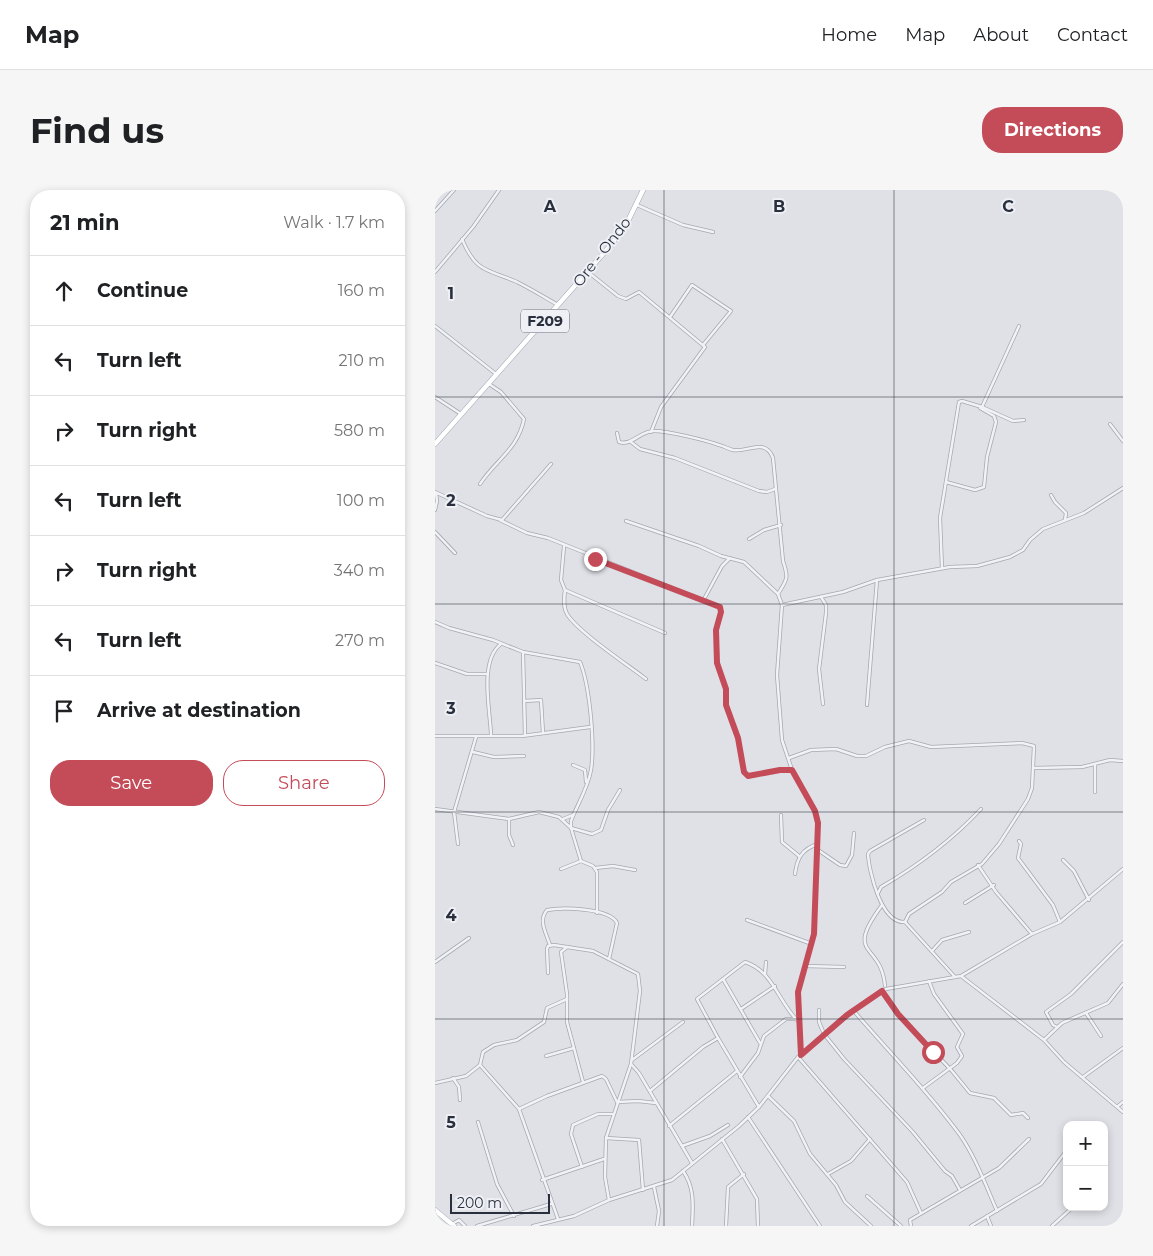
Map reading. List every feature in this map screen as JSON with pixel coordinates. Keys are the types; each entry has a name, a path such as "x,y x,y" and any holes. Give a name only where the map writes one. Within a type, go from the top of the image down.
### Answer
{"main road":[{"name":"Ore - Ondo","path":"435,444 559,306 621,232 643,190"},
{"path":"435,1211 452,1225"}],"street":[{"path":"435,211 453,190"},
{"path":"435,272 462,240 499,190"},
{"path":"636,205 683,225 713,232"},
{"path":"462,240 474,262 483,270 520,284 559,306"},
{"path":"588,272 618,296 626,299 639,292 703,345 705,350 661,407 651,432"},
{"path":"670,317 693,285 731,311 703,345"},
{"path":"435,326 497,375"},
{"path":"980,407 1019,326"},
{"path":"480,484 515,445 522,432 524,419 501,392 489,384"},
{"path":"435,397 461,415"},
{"path":"942,568 940,518 959,402 962,401 980,407 1013,421 1024,420"},
{"path":"946,482 975,490 984,487 987,457 995,422 994,416 980,407"},
{"path":"1110,424 1123,441"},
{"path":"631,442 637,436 651,432 719,445 735,451 763,447 773,455 783,561 787,579 777,594"},
{"path":"617,433 619,442 631,442 640,449 675,458 759,491 767,492 775,489"},
{"path":"500,520 504,518 551,464"},
{"path":"782,605 843,592 877,580 942,568 977,566 1010,557 1023,550 1030,540 1043,529 1097,506 1123,488"},
{"path":"435,510 437,498 435,492 527,533 541,535 721,609 716,630 717,663 726,689 726,705 738,738 744,772 748,776 780,770 792,770"},
{"path":"1051,495 1066,513 1065,520"},
{"path":"626,521 744,562 777,594 782,605 777,675 782,740 792,770 817,816 818,850 813,944 798,992 799,1056 907,1182 921,1213"},
{"path":"749,539 764,530 781,525"},
{"path":"435,532 455,553"},
{"path":"563,545 565,548 561,580 565,590 567,614 595,640 646,679"},
{"path":"703,601 723,566 730,558"},
{"path":"867,705 877,580"},
{"path":"565,590 665,633"},
{"path":"821,597 826,605 819,669 823,704"},
{"path":"435,622 449,628 493,640 523,652 580,662 588,696 590,727 593,739 592,759 586,784 573,815 571,828"},
{"path":"491,734 487,674 490,660 501,644"},
{"path":"523,652 525,735"},
{"path":"435,663 467,674 487,674"},
{"path":"524,701 541,700 543,733"},
{"path":"435,736 525,735 590,727"},
{"path":"458,844 454,812 476,737"},
{"path":"789,759 804,752 836,749 861,756 885,747 909,742 931,747 1022,743 1034,746 1031,788 1021,813 982,864 917,908 905,918 905,922"},
{"path":"473,752 494,757 524,756"},
{"path":"1033,768 1095,764 1110,760 1123,761"},
{"path":"1095,764 1095,792"},
{"path":"573,765 585,770 586,784"},
{"path":"571,828 592,834 601,830 608,810 620,790"},
{"path":"435,809 509,819 539,812 563,819 571,828 581,861 595,868 613,866 635,870"},
{"path":"878,895 881,887 927,859 950,840 981,809"},
{"path":"563,819 573,815"},
{"path":"781,815 783,842 799,856"},
{"path":"509,819 509,834 513,845"},
{"path":"924,820 868,854 872,881 882,905 895,919 905,922 955,977"},
{"path":"818,850 840,865 846,866 852,855 854,833"},
{"path":"1019,842 1021,844 1018,858 1053,905 1060,922"},
{"path":"795,874 799,856 810,847 818,844"},
{"path":"1063,860 1074,871 1089,900"},
{"path":"561,869 581,861"},
{"path":"978,865 994,885 996,892 1032,934"},
{"path":"595,868 598,882 597,912"},
{"path":"533,1226 574,1216 609,1200 672,1180 759,1107 799,1056 853,1010 882,991 961,976 1032,934 1060,922 1089,900 1123,869"},
{"path":"965,903 994,885"},
{"path":"882,905 868,925 864,935 866,949 881,967 885,986"},
{"path":"548,973 547,949 550,945 543,923 543,916 547,910 573,908 597,912 613,918 617,922 609,959"},
{"path":"747,920 813,944"},
{"path":"932,951 942,940 969,932"},
{"path":"435,962 469,938"},
{"path":"1057,1027 1053,1025 1046,1012 1071,994 1123,942"},
{"path":"550,945 593,951 634,970 640,979 631,1062 612,1114 606,1138 604,1159 609,1200"},
{"path":"568,946 561,952 567,999 567,1022 583,1082"},
{"path":"759,1107 697,1000 745,962 765,974 775,986 789,1011 798,1021"},
{"path":"765,974 766,962"},
{"path":"805,966 844,967"},
{"path":"961,976 1044,1040 1123,1112"},
{"path":"723,979 761,1043"},
{"path":"923,1088 961,1058 957,1047 963,1034 934,994 929,981"},
{"path":"1044,1040 1057,1027 1107,1003 1123,985"},
{"path":"741,1009 775,986"},
{"path":"882,991 898,1014 949,1067 969,1093 994,1098 1007,1113 1011,1115 1023,1113 1028,1118"},
{"path":"435,1083 466,1076 480,1065 483,1052 494,1045 517,1040 543,1022 547,1008 567,999"},
{"path":"819,1010 819,1022 824,1034 844,1059 912,1131 945,1171 952,1176 961,1190"},
{"path":"853,1010 923,1088 960,1135 983,1178 997,1211"},
{"path":"1087,1014 1101,1036"},
{"path":"740,1077 758,1053 764,1036 786,1019 792,1018 798,1021"},
{"path":"631,1062 683,1022"},
{"path":"649,1091 703,1047 719,1038"},
{"path":"546,1056 573,1048"},
{"path":"1083,1077 1123,1048"},
{"path":"631,1062 692,1162"},
{"path":"480,1065 519,1109 542,1180 558,1219"},
{"path":"669,1126 737,1071"},
{"path":"519,1109 583,1082 605,1076 617,1102"},
{"path":"453,1078 459,1087 460,1100"},
{"path":"768,1096 793,1121 810,1154 828,1174 845,1202 871,1226"},
{"path":"617,1102 637,1101 656,1103"},
{"path":"1118,1106 1123,1102"},
{"path":"582,1167 571,1134 573,1125 598,1114 612,1114"},
{"path":"748,1117 821,1226"},
{"path":"478,1122 497,1184 514,1216"},
{"path":"682,1146 711,1136 728,1125"},
{"path":"606,1138 639,1140 643,1190"},
{"path":"828,1174 851,1161 869,1138"},
{"path":"911,1226 910,1220 999,1168 1029,1139"},
{"path":"722,1140 744,1174 757,1199 759,1210 758,1226"},
{"path":"971,1226 1041,1184 1063,1155"},
{"path":"542,1180 604,1159"},
{"path":"683,1171 691,1186 692,1226"},
{"path":"726,1226 728,1187 744,1174"},
{"path":"654,1187 659,1211 657,1226"},
{"path":"867,1196 901,1226"},
{"path":"477,1226 551,1204"},
{"path":"1052,1226 1069,1211"},
{"path":"987,1216 991,1226"},
{"path":"452,1225 459,1220 465,1226"}],"route":[{"path":"595,559 720,607 721,612 716,630 715,646 717,663 726,689 726,705 738,738 744,772 748,776 780,770 792,770 815,811 817,816 818,844 814,934 813,944 800,983 797,1004 801,1055 847,1015 882,991 898,1014 933,1052"}]}
